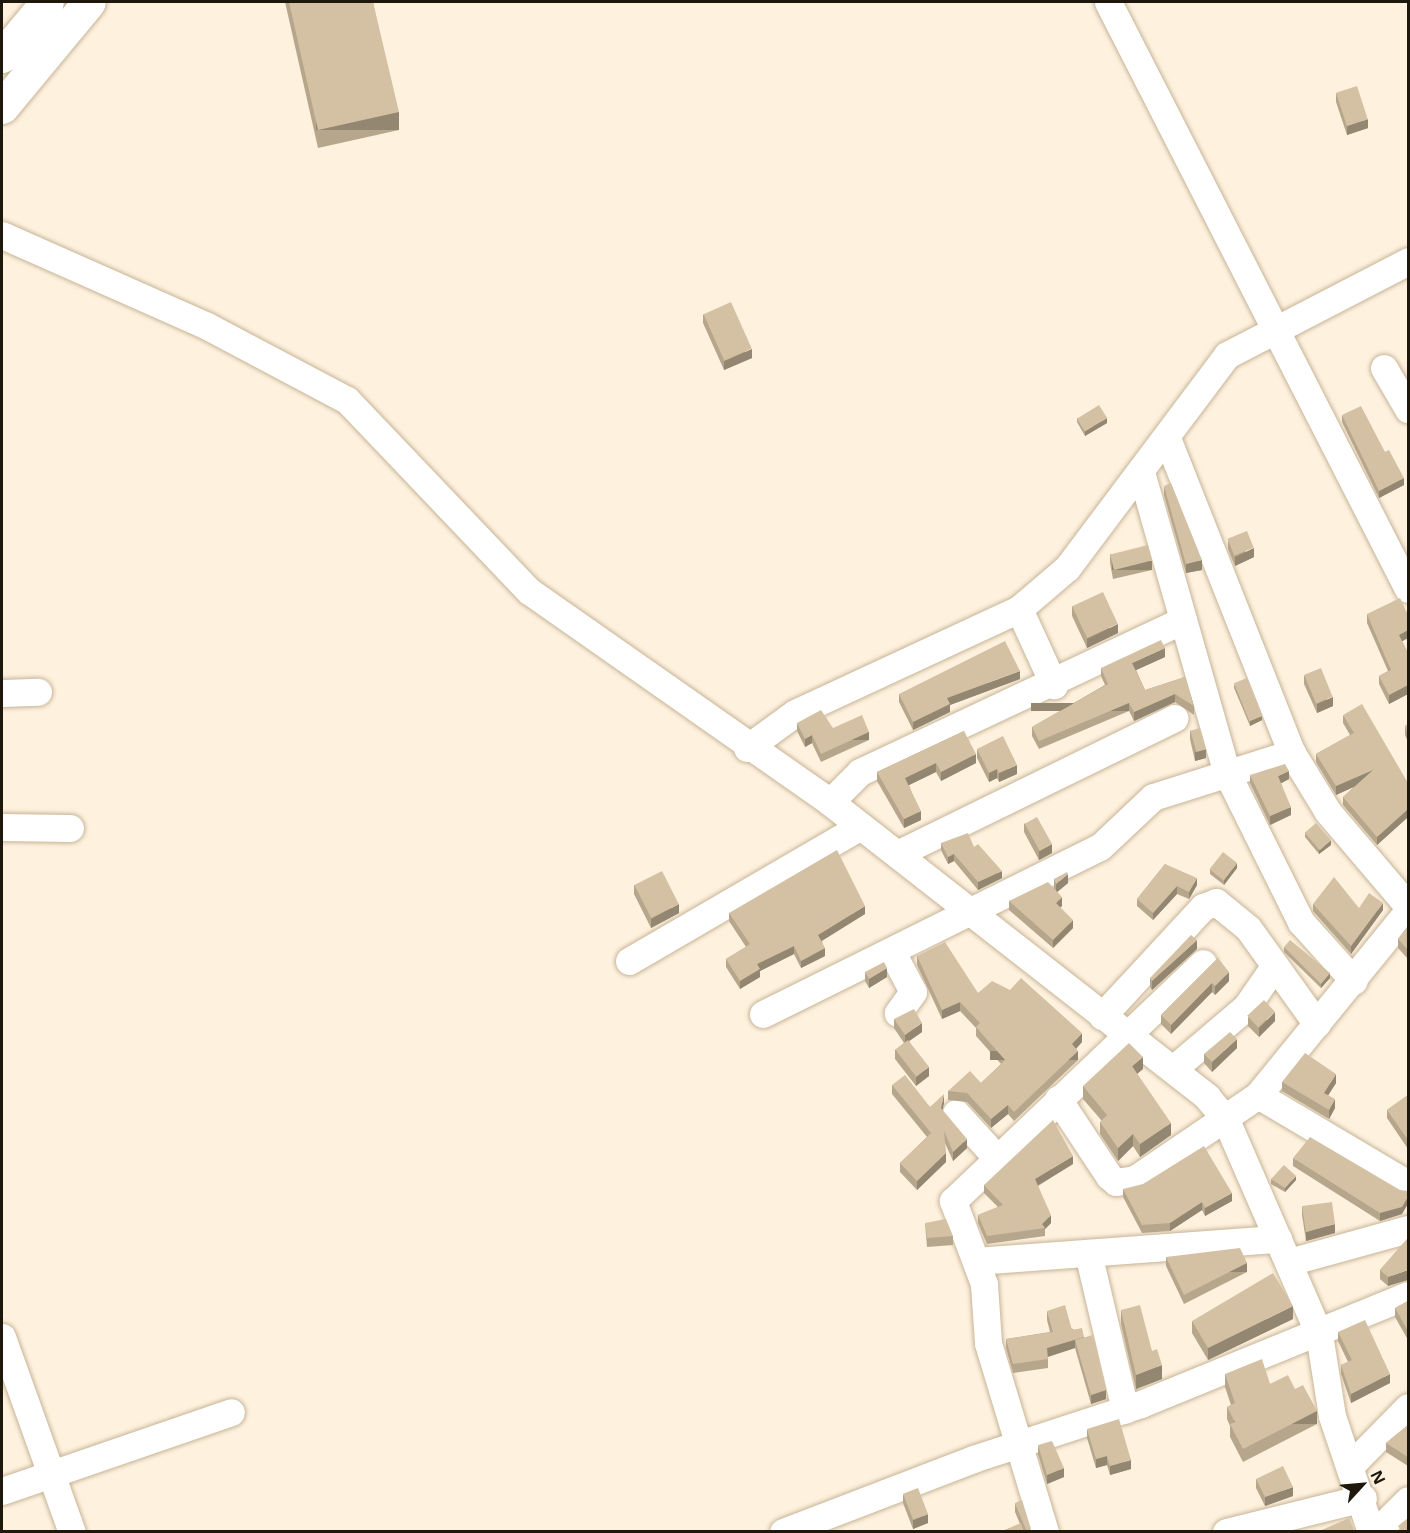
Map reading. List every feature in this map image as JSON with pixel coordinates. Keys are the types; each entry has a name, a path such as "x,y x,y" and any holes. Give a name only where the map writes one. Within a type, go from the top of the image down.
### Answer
{"main road":[{"path":"2,56 47,2"},
{"path":"2,107 88,2"}],"street":[{"path":"1107,2 1275,326 1399,549 1408,589"},
{"path":"2,235 207,326 347,400 529,591 747,747 830,802 1130,1038 1173,1069 1226,1120 1284,1250 1319,1334 1332,1416 1363,1498 1371,1532"},
{"path":"747,747 795,712 1019,609 1058,579 1167,438 1227,355 1275,326 1408,261"},
{"path":"1384,368 1408,409"},
{"path":"1167,438 1292,753 1328,812 1408,906"},
{"path":"1141,472 1226,771 1301,922 1354,981"},
{"path":"1019,609 1054,685"},
{"path":"830,802 860,772 1054,685 1183,620"},
{"path":"2,693 38,692"},
{"path":"897,854 1175,718"},
{"path":"763,1014 973,913 1113,840 1153,797 1226,771 1292,753"},
{"path":"629,961 861,826"},
{"path":"2,827 70,828"},
{"path":"1102,1016 1209,903 1224,903 1317,1024"},
{"path":"1058,1099 1116,1182 1135,1179 1226,1120 1258,1095 1354,981 1408,911"},
{"path":"892,952 913,992 898,1013"},
{"path":"1045,1532 1021,1446 988,1343 976,1261 953,1201 996,1156 1058,1099 1130,1038 1203,963"},
{"path":"1173,1069 1246,1007 1274,969"},
{"path":"1258,1095 1408,1184"},
{"path":"956,1113 996,1156"},
{"path":"976,1261 1088,1253 1284,1250 1408,1229"},
{"path":"1088,1253 1125,1410"},
{"path":"783,1532 972,1459 1021,1446 1125,1410 1319,1334 1408,1295"},
{"path":"2,1337 72,1532"},
{"path":"1351,1465 1408,1407"},
{"path":"2,1491 231,1412"},
{"path":"1226,1532 1258,1527 1363,1498"},
{"path":"1376,1532 1408,1500"}],"building":[{"path":"289,2 373,2 399,112 318,130"},
{"path":"1357,86 1368,119 1347,126 1336,93"},
{"path":"731,302 752,349 724,361 704,314"},
{"path":"1099,405 1107,418 1085,431 1077,419"},
{"path":"1361,406 1385,452 1389,450 1404,478 1379,491 1342,415"},
{"path":"1171,483 1202,560 1186,564 1164,486"},
{"path":"1247,531 1254,548 1234,556 1228,539"},
{"path":"1148,545 1152,561 1114,570 1110,554"},
{"path":"1103,592 1118,624 1087,638 1072,606"},
{"path":"1400,598 1408,615 1408,630 1399,635 1408,653 1408,685 1389,695 1379,676 1391,670 1367,614"},
{"path":"1161,640 1165,648 1132,663 1145,690 1185,677 1194,706 1175,694 1134,712 1129,703 1039,741 1032,727 1108,684 1101,668"},
{"path":"1005,641 1020,671 947,698 950,704 913,722 899,694"},
{"path":"1321,668 1333,697 1316,703 1304,675"},
{"path":"1247,678 1262,716 1249,721 1234,683"},
{"path":"1362,704 1408,783 1408,811 1377,837 1343,797 1373,770 1336,786 1316,754 1354,733 1343,715"},
{"path":"821,710 833,728 862,715 869,732 821,754 812,735 805,739 797,723"},
{"path":"1200,728 1206,749 1196,752 1190,731"},
{"path":"964,731 976,754 941,772 936,763 905,778 921,811 904,819 877,772"},
{"path":"1003,736 1017,765 999,773 997,769 989,773 977,749"},
{"path":"1285,764 1289,771 1278,776 1291,807 1270,816 1250,775"},
{"path":"1037,817 1052,844 1040,851 1025,824"},
{"path":"1316,823 1331,840 1320,850 1305,833"},
{"path":"968,833 974,847 978,844 1002,871 978,882 954,854 948,857 941,843"},
{"path":"837,850 865,906 818,935 825,948 801,961 794,946 757,964 760,969 740,981 726,959 750,944 729,913"},
{"path":"1223,852 1237,863 1224,880 1209,869"},
{"path":"1165,864 1197,878 1189,892 1177,886 1153,913 1137,899"},
{"path":"662,871 679,904 651,918 634,885"},
{"path":"1067,872 1068,874 1056,884 1054,879"},
{"path":"1334,877 1359,908 1369,893 1383,903 1351,946 1313,904"},
{"path":"1048,882 1062,897 1056,903 1073,920 1053,940 1009,901"},
{"path":"1408,926 1408,950 1398,939"},
{"path":"1191,935 1197,940 1152,981 1150,978"},
{"path":"1290,940 1330,973 1321,984 1284,947"},
{"path":"945,942 978,993 992,981 1010,990 1021,978 1082,1033 1072,1044 1078,1051 1014,1112 1008,1105 991,1119 967,1093 948,1091 970,1071 981,1083 1005,1060 976,1027 980,1023 960,1002 942,1010 917,956"},
{"path":"1218,958 1229,972 1215,986 1212,983 1171,1025 1161,1015"},
{"path":"884,962 887,968 869,979 865,972"},
{"path":"1264,1000 1275,1012 1258,1027 1247,1016"},
{"path":"914,1009 922,1023 905,1035 894,1019"},
{"path":"1230,1032 1237,1039 1212,1062 1204,1054"},
{"path":"908,1040 929,1067 916,1077 895,1050"},
{"path":"1129,1043 1143,1057 1132,1066 1171,1123 1140,1144 1133,1134 1118,1148 1100,1122 1107,1115 1083,1086"},
{"path":"1305,1053 1336,1074 1324,1093 1335,1099 1329,1110 1282,1082"},
{"path":"905,1075 930,1107 944,1094 941,1108 967,1139 953,1152 944,1131 946,1153 917,1181 900,1163 931,1133 892,1085"},
{"path":"1408,1095 1408,1140 1387,1110"},
{"path":"1053,1120 1073,1156 1035,1179 1051,1215 1042,1224 1045,1228 987,1236 978,1215 1003,1205 984,1185"},
{"path":"1310,1137 1400,1190 1408,1191 1408,1197 1402,1207 1380,1213 1293,1158"},
{"path":"1204,1146 1232,1193 1205,1208 1202,1202 1170,1223 1142,1225 1123,1189 1143,1184"},
{"path":"1284,1165 1296,1176 1285,1188 1271,1179"},
{"path":"1332,1202 1335,1224 1306,1232 1302,1206"},
{"path":"946,1219 953,1236 927,1238 925,1223"},
{"path":"1408,1238 1408,1270 1388,1277 1380,1270"},
{"path":"1240,1248 1247,1263 1184,1295 1166,1257"},
{"path":"1273,1273 1293,1306 1208,1348 1192,1321"},
{"path":"1408,1301 1408,1331 1395,1308"},
{"path":"1065,1305 1072,1330 1082,1328 1084,1337 1047,1348 1048,1359 1013,1364 1006,1339 1053,1332 1047,1311"},
{"path":"1140,1305 1152,1351 1157,1349 1162,1365 1136,1375 1121,1310"},
{"path":"1365,1320 1390,1374 1351,1394 1341,1365 1352,1360 1338,1332"},
{"path":"1093,1335 1106,1390 1091,1395 1075,1340"},
{"path":"1262,1359 1270,1384 1288,1375 1295,1389 1303,1385 1317,1411 1243,1449 1230,1424 1235,1422 1227,1407 1235,1403 1225,1374"},
{"path":"1119,1419 1131,1460 1110,1466 1107,1456 1096,1459 1087,1429"},
{"path":"1408,1425 1408,1457 1386,1443"},
{"path":"1052,1441 1064,1468 1047,1475 1038,1445"},
{"path":"1283,1466 1293,1487 1265,1497 1256,1479"},
{"path":"918,1488 928,1514 913,1520 903,1494"},
{"path":"1022,1500 1031,1529 1026,1530 1015,1503"},
{"path":"1349,1518 1355,1532 1317,1532"},
{"path":"1408,1518 1408,1532 1402,1532 1398,1526"},
{"path":"1021,1523 1024,1532 1006,1532 1005,1530"}]}
